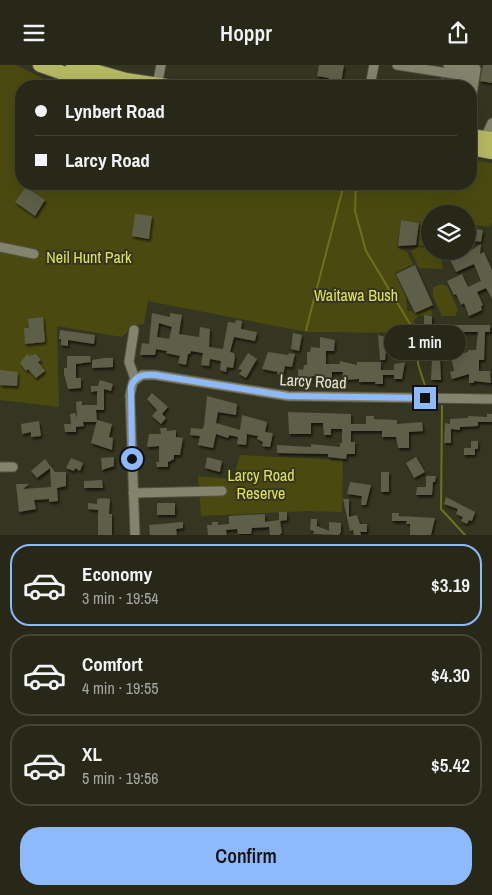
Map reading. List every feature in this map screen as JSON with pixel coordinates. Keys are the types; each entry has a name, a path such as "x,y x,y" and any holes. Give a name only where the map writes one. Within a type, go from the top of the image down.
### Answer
{"highway":[{"path":"40,65 84,80"},
{"path":"76,65 126,80"},
{"path":"477,149 492,152"}],"street":[{"path":"160,65 162,80"},
{"path":"371,80 374,65"},
{"path":"397,65 467,76 466,80"},
{"path":"448,65 476,69 474,80"},
{"path":"483,137 492,123"},
{"path":"0,247 34,254"},
{"path":"134,331 129,362 135,379 130,395 135,535"},
{"name":"Larcy Road","path":"135,379 142,375 153,375 288,396 492,399"},
{"path":"0,467 13,467"},
{"path":"133,493 222,491"}],"green space":[{"name":"Neil Hunt Park","path":"0,65 16,65 46,80 15,80 15,190 477,190 477,161 492,163 492,222 490,227 476,225 476,205 421,205 421,246 417,245 420,223 401,220 397,247 407,252 413,264 395,273 406,297 407,311 412,311 414,314 431,307 432,315 419,316 413,321 426,333 307,332 148,301 144,324 134,325 122,337 57,326 59,407 0,400"},
{"path":"421,248 421,260 442,260 443,269 419,268 411,251"},
{"path":"442,284 448,287 458,310 455,316 442,316 433,296 433,287"},
{"name":"Larcy Road Reserve","path":"240,455 343,460 342,512 306,511 201,516 198,476 233,479"}],"building":[{"path":"319,65 344,65 342,80 328,80 329,78 317,76"},
{"path":"483,65 492,65 492,83 480,81"},
{"path":"24,190 30,190 45,200 35,216 15,202"},
{"path":"135,214 152,216 149,239 132,236"},
{"path":"401,220 419,223 416,245 398,246"},
{"path":"476,229 483,230 481,242 476,241"},
{"path":"481,244 480,254 484,252 492,270 492,299 486,288 477,292 483,305 481,306 482,310 469,316 464,303 461,305 447,281 462,274 468,287 481,281 474,264 456,272 450,260 476,260 476,247"},
{"path":"415,265 433,305 415,313 396,274"},
{"path":"152,313 170,317 170,313 182,315 179,334 199,337 200,327 210,329 209,347 223,349 228,322 242,321 241,329 257,332 255,341 234,337 230,352 234,353 235,357 233,368 227,367 226,372 220,370 221,361 210,359 209,366 201,365 203,353 191,351 188,354 186,365 178,363 180,356 166,353 167,351 156,349 155,355 140,355 142,343 149,344","holes":["159,323 172,327 169,339 157,337"]},
{"path":"424,315 432,316 432,325 490,325 490,332 485,332 484,360 479,360 479,371 490,371 491,383 474,381 474,383 469,383 469,374 452,379 450,372 454,371 451,356 468,352 468,350 476,350 478,332 451,332 451,346 443,346 442,341 440,342 440,334 431,334 431,325 424,325"},
{"path":"43,317 45,342 25,344 24,328 29,328 28,319"},
{"path":"60,330 95,335 94,344 68,340 68,346 61,345 61,339 59,339"},
{"path":"293,333 302,335 299,351 291,349"},
{"path":"378,335 389,338 389,344 391,344 391,352 386,352 385,360 380,360"},
{"path":"320,337 335,340 334,351 326,351 326,364 340,364 340,361 357,365 357,362 381,362 381,370 394,370 394,364 405,362 402,379 394,379 394,375 383,375 383,384 375,384 376,382 359,382 359,379 342,380 343,372 332,372 332,378 312,376 311,380 298,382 298,369 303,370 304,365 307,365 307,352 310,352 311,347 320,348"},
{"path":"268,352 288,355 289,353 295,354 292,367 285,366 283,376 277,374 278,372 262,369"},
{"path":"248,353 257,359 246,378 239,374 242,370 238,369"},
{"path":"27,354 29,356 36,354 41,360 38,362 45,371 36,378 28,369 26,371 20,363"},
{"path":"67,356 90,356 91,362 76,364 76,378 81,378 81,388 68,389 64,374 64,368 67,368"},
{"path":"113,358 113,367 92,368 92,360"},
{"path":"432,358 440,358 441,380 431,380"},
{"path":"0,370 18,372 17,386 0,385"},
{"path":"100,380 113,384 111,391 104,389 104,410 96,410 97,422 83,422 84,426 76,427 76,432 65,432 64,424 71,424 70,414 75,413 77,418 76,402 82,401 82,405 97,405 97,391 91,392 91,386 98,386"},
{"path":"152,393 168,407 162,414 166,418 161,424 152,416 157,410 147,399"},
{"path":"207,396 237,404 236,415 218,412 216,423 240,430 242,415 267,422 265,432 273,433 270,447 262,446 263,442 257,439 258,436 247,434 246,445 237,444 238,437 229,435 228,438 216,434 213,448 198,445 200,436 190,435 191,428 202,429 204,426"},
{"path":"288,412 351,414 351,424 366,424 366,416 374,416 374,419 397,420 397,424 422,422 423,431 409,432 409,448 398,448 396,437 382,437 382,431 351,431 351,442 355,442 355,454 347,454 346,459 328,457 328,454 277,453 277,445 311,447 311,444 340,447 340,443 342,443 342,429 331,429 331,435 324,435 323,423 311,423 311,434 289,434"},
{"path":"487,414 492,414 492,422 478,422 478,426 460,427 460,430 451,429 451,443 444,443 445,423 450,424 450,419 468,418 468,416 487,417"},
{"path":"97,420 112,424 109,437 113,438 112,450 91,443"},
{"path":"39,421 41,436 31,437 31,432 22,434 21,424"},
{"path":"160,428 167,428 167,431 176,430 176,437 183,438 180,455 174,455 174,459 168,462 168,467 157,467 156,462 159,462 159,446 147,447 149,434 161,434"},
{"path":"471,441 478,441 478,449 475,449 475,455 464,455 464,448 471,448"},
{"path":"114,457 114,466 102,470 101,458"},
{"path":"207,457 222,461 220,472 205,468"},
{"path":"416,457 425,472 414,478 406,463"},
{"path":"71,458 83,463 80,471 75,468 74,471 66,468"},
{"path":"45,459 55,472 66,472 66,486 57,488 58,501 49,502 49,499 34,500 36,509 19,512 16,484 29,484 23,489 51,487 50,468 37,478 31,471"},
{"path":"381,472 389,472 389,492 381,492"},
{"path":"426,476 436,476 435,482 433,482 432,495 416,495 417,487 426,487"},
{"path":"102,480 103,488 84,488 84,481"},
{"path":"350,482 371,485 366,505 361,505 362,496 347,494"},
{"path":"446,497 475,512 472,521 469,520 467,524 461,521 463,517 456,514 458,509 444,504"},
{"path":"97,499 110,499 109,514 112,514 112,535 98,535 98,510 88,509 88,503 97,504"},
{"path":"343,499 349,499 349,517 357,515 360,524 367,524 367,532 360,532 361,535 354,535 353,530 350,531"},
{"path":"157,503 175,503 175,515 157,515"},
{"path":"279,512 287,512 287,520 280,521 282,533 279,535 270,535 269,527 252,528 251,534 238,534 237,529 226,530 227,535 208,535 207,525 212,525 212,522 218,522 218,525 229,524 229,516 265,514 265,522 279,520"},
{"path":"392,513 399,513 399,516 435,518 431,535 410,535 410,524 406,524 407,521 392,521"},
{"path":"311,519 317,519 317,526 329,531 329,522 341,523 341,532 339,535 313,534 314,531 310,530"},
{"path":"183,522 183,528 176,529 177,535 150,535 149,525"}],"waterway":[{"path":"306,330 342,190"},
{"path":"356,190 355,211 366,251 413,329 418,344 418,364 426,389"},
{"path":"442,406 441,509 465,535"}],"route":[{"path":"132,459 130,395 133,382 142,375 155,375 288,396 425,398"}],"park label":[{"name":"Waitawa Bush","path":"356,295"}]}
